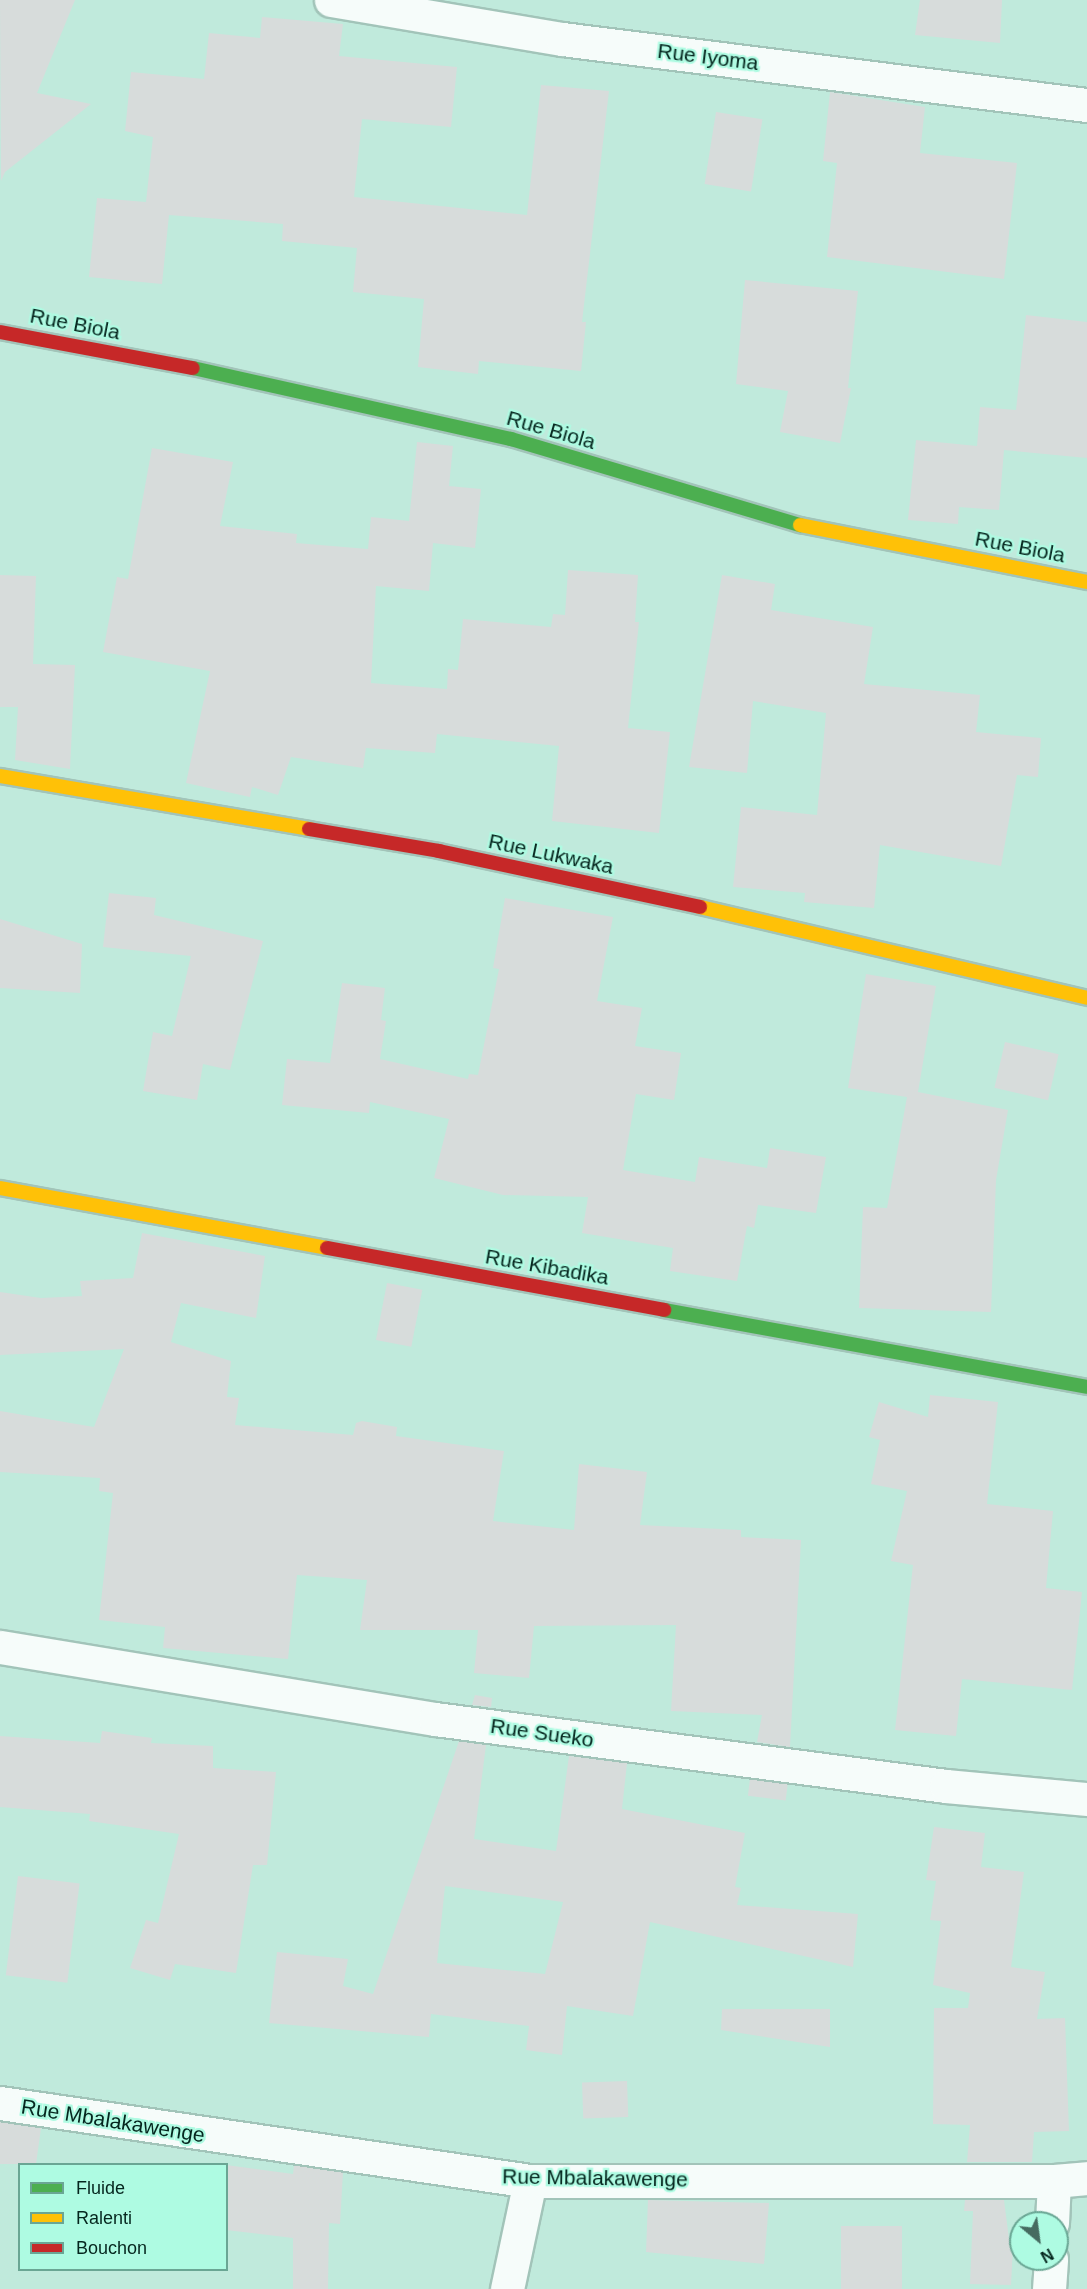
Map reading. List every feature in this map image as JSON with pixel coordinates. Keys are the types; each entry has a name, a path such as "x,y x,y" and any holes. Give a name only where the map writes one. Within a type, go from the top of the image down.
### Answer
{"street":[{"name":"Rue Iyoma","path":"331,0 562,39 1087,105"},
{"name":"Rue Biola","path":"0,332 221,373 511,439 792,523 1087,582"},
{"name":"Rue Lukwaka","path":"0,776 439,851 758,920 1087,998"},
{"name":"Rue Kibadika","path":"0,1188 1087,1387"},
{"name":"Rue Sueko","path":"0,1647 447,1720 946,1786 1087,1799"},
{"name":"Rue Mbalakawenge","path":"0,2103 530,2181 1054,2181 1087,2178"},
{"path":"507,2289 530,2181"},
{"path":"1053,2211 1054,2181"},
{"path":"1049,2289 1050,2271"}],"building":[{"path":"0,0 75,0 37,93 91,104 5,172 1,181"},
{"path":"920,0 1002,0 1000,43 915,35"},
{"path":"262,17 343,24 339,56 457,67 451,127 362,119 354,197 527,215 541,85 609,91 582,322 586,322 581,371 479,361 478,374 418,367 424,299 353,292 357,248 282,241 283,224 169,215 162,284 89,277 97,198 146,202 153,137 125,131 131,72 204,79 209,33 260,38"},
{"path":"830,92 925,107 920,153 1017,163 1004,279 827,257 837,163 823,161"},
{"path":"716,112 762,119 751,191 705,184"},
{"path":"745,280 858,291 848,388 851,388 840,443 780,432 788,391 736,384"},
{"path":"1026,315 1087,322 1087,458 1004,450 999,510 959,507 958,524 908,520 916,440 977,446 980,407 1016,410"},
{"path":"417,442 453,446 449,486 481,489 475,548 433,543 429,591 376,586 371,683 447,689 448,669 458,670 463,619 551,627 553,614 565,615 568,570 638,575 635,622 639,622 628,728 670,732 659,833 552,821 559,746 437,734 435,753 366,748 363,768 291,757 278,795 252,787 250,797 186,783 210,671 103,652 117,577 128,579 152,448 233,462 220,526 297,534 296,543 368,549 371,517 409,521"},
{"path":"0,575 36,576 33,664 75,665 70,769 15,760 18,707 0,707"},
{"path":"722,575 775,584 771,610 873,627 864,684 980,695 976,732 1041,738 1038,777 1017,775 1001,866 880,845 874,908 804,902 805,893 733,887 741,807 817,815 826,713 753,701 747,773 689,767"},
{"path":"109,893 156,898 154,915 263,941 230,1070 203,1064 197,1100 143,1091 153,1032 172,1036 191,956 103,947"},
{"path":"505,898 613,917 597,1001 642,1008 635,1046 681,1053 674,1100 636,1094 623,1170 695,1182 699,1157 767,1168 770,1148 826,1157 816,1213 758,1205 754,1228 747,1226 737,1281 670,1271 673,1248 582,1233 588,1197 503,1195 434,1178 449,1119 370,1102 369,1113 282,1105 287,1059 330,1063 342,983 385,988 381,1020 386,1021 380,1059 468,1079 469,1074 478,1075 499,969 493,968"},
{"path":"0,919 82,944 80,993 0,988"},
{"path":"866,974 936,986 918,1092 1008,1110 996,1180 991,1312 859,1308 863,1207 887,1208 907,1097 848,1088"},
{"path":"1005,1042 1059,1054 1048,1100 994,1088"},
{"path":"142,1233 265,1256 256,1318 181,1303 171,1342 231,1361 227,1397 239,1398 235,1425 353,1435 356,1423 362,1421 397,1427 396,1436 504,1451 493,1521 574,1530 579,1464 647,1472 640,1525 741,1530 741,1537 801,1540 790,1747 757,1742 762,1715 671,1711 676,1625 534,1626 529,1678 474,1673 478,1630 360,1630 367,1580 297,1575 288,1659 163,1648 165,1627 99,1620 113,1493 99,1491 100,1478 0,1472 0,1411 94,1427 124,1349 0,1355 0,1292 41,1298 82,1296 80,1281 133,1278"},
{"path":"387,1283 422,1290 411,1347 376,1340"},
{"path":"930,1395 998,1402 987,1504 1053,1511 1046,1588 1082,1592 1072,1690 962,1679 956,1736 895,1730 913,1565 891,1561 907,1491 871,1484 880,1440 869,1437 879,1402 928,1417"},
{"path":"475,1695 492,1698 491,1707 472,1705"},
{"path":"102,1731 152,1738 151,1743 213,1746 213,1768 276,1772 267,1865 253,1865 236,1973 175,1964 170,1980 130,1968 146,1920 158,1923 179,1834 89,1821 90,1814 0,1807 0,1736 100,1743"},
{"path":"459,1741 486,1745 474,1839 556,1851 569,1756 627,1763 622,1809 745,1833 735,1887 741,1888 737,1905 858,1914 853,1967 650,1922 633,2016 567,2006 562,2055 526,2050 529,2026 431,2014 429,2037 269,2023 277,1952 348,1959 343,1986 373,1994","holes":["445,1886 563,1902 545,1974 437,1963"]},
{"path":"750,1779 788,1784 786,1801 748,1796"},
{"path":"934,1827 985,1833 981,1867 1024,1872 1011,1967 1045,1972 1037,2019 1065,2018 1069,2131 1034,2132 1032,2162 967,2162 970,2125 933,2124 934,2008 968,2008 970,1993 933,1985 941,1921 930,1920 936,1881 926,1880"},
{"path":"18,1876 80,1884 67,1983 6,1975"},
{"path":"722,2009 830,2009 830,2047 721,2030"},
{"path":"627,2081 628,2117 583,2119 582,2083"},
{"path":"0,2122 41,2128 36,2163 0,2164"},
{"path":"228,2165 293,2174 294,2165 343,2172 340,2224 329,2223 328,2289 293,2289 293,2238 228,2230"},
{"path":"648,2200 769,2203 764,2264 646,2252"},
{"path":"965,2200 1004,2200 1009,2239 1009,2271 1012,2271 1011,2285 970,2284 973,2211 964,2211"},
{"path":"841,2226 902,2226 902,2289 841,2289"}],"traffic: fast":[{"path":"193,368 511,439 800,525"},
{"path":"664,1310 1087,1387"}],"traffic: slow":[{"path":"800,525 1087,582"},
{"path":"0,776 309,829"},
{"path":"700,907 1087,998"},
{"path":"0,1188 327,1248"}],"traffic: jam":[{"path":"0,332 193,368"},
{"path":"309,829 439,851 700,907"},
{"path":"327,1248 664,1310"}]}
